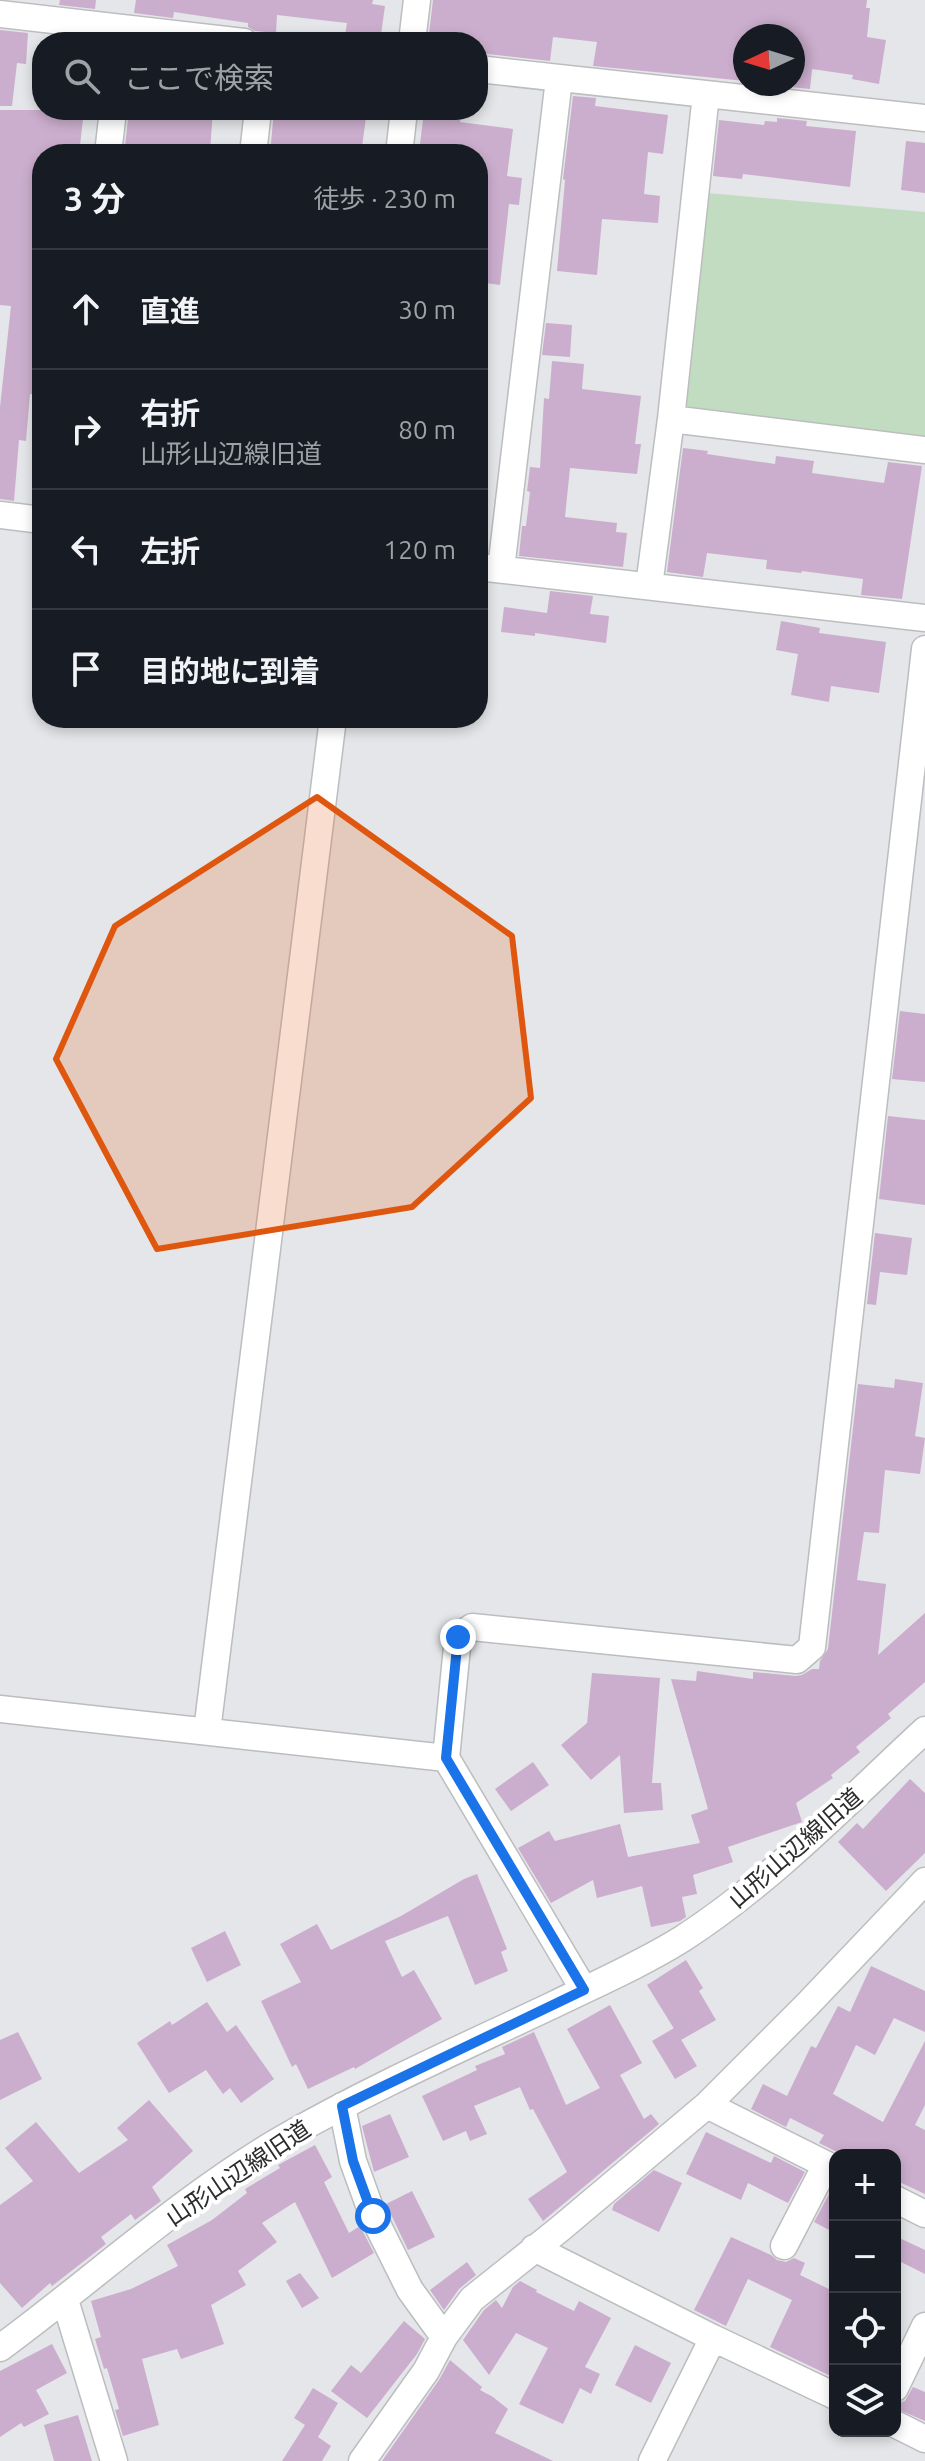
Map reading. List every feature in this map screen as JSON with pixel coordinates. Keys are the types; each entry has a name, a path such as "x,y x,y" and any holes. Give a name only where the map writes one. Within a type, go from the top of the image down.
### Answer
{"street":[{"path":"413,32 417,0"},
{"path":"0,14 104,32"},
{"path":"488,70 925,118"},
{"path":"559,79 490,568 925,618"},
{"path":"649,586 671,419 706,94"},
{"path":"109,144 112,120"},
{"path":"254,144 257,120"},
{"path":"400,144 403,120"},
{"path":"671,419 925,450"},
{"path":"0,515 32,519"},
{"path":"584,1990 446,1758 458,1637 472,1627 797,1660 812,1647 925,649"},
{"path":"207,1731 332,728"},
{"path":"0,1709 446,1758"},
{"name":"山形山辺線旧道","path":"0,2348 207,2187 280,2141 342,2106 584,1990 679,1940 758,1885 925,1730"},
{"path":"362,2461 472,2299 707,2105 925,1881"},
{"path":"707,2105 829,2166"},
{"path":"342,2106 353,2161 373,2216 410,2290 444,2337"},
{"path":"784,2246 829,2170"},
{"path":"901,2202 925,2214"},
{"path":"534,2248 829,2393"},
{"path":"65,2300 114,2461"},
{"path":"901,2376 925,2326"},
{"path":"652,2461 713,2338"},
{"path":"901,2427 925,2439"}],"highlighted area":[{"path":"317,797 512,936 531,1098 412,1207 157,1249 56,1059 115,926"}],"green space":[{"path":"696,192 925,212 925,450 671,419"}],"building":[{"path":"60,0 96,0 95,9 59,5"},
{"path":"136,0 373,0 372,4 385,6 381,32 346,32 347,23 277,15 276,32 266,32 255,31 248,27 248,23 174,12 173,18 134,13"},
{"path":"433,0 867,0 866,8 870,8 867,37 886,40 879,84 852,79 853,75 812,69 810,89 805,88 805,24 733,24 733,80 593,66 597,42 553,37 550,61 488,54 488,32 429,32"},
{"path":"0,30 28,33 26,64 17,63 12,106 0,106"},
{"path":"573,96 596,98 595,106 668,115 663,154 648,152 644,194 660,196 658,223 602,219 597,275 557,271 563,179"},
{"path":"0,110 32,110 32,120 83,120 80,144 32,144 32,394 26,441 19,440 14,501 0,499 0,407 11,306 0,305"},
{"path":"777,118 807,121 806,126 856,131 850,187 743,174 742,179 713,176 719,120 764,125 765,121 777,122"},
{"path":"128,120 212,120 211,144 125,144"},
{"path":"273,120 366,120 362,144 271,144"},
{"path":"423,120 460,120 513,129 507,176 522,178 519,205 509,204 500,285 488,283 488,144 420,144"},
{"path":"906,141 925,143 925,193 901,190"},
{"path":"546,323 572,325 570,357 542,355"},
{"path":"552,361 584,364 582,389 641,396 635,444 641,444 637,474 570,468 565,517 617,523 616,532 627,533 623,567 519,556 522,526 526,526 530,467 540,468 544,398 549,399"},
{"path":"683,448 775,464 776,456 814,461 812,473 884,483 888,462 922,466 902,599 861,595 863,579 766,569 767,560 707,553 703,577 667,572"},
{"path":"550,591 593,596 590,614 609,616 606,643 535,633 535,636 501,632 504,607 547,613"},
{"path":"781,621 820,628 819,633 886,642 879,693 831,686 829,702 791,695 798,654 776,650"},
{"path":"900,1011 925,1014 925,1082 892,1079"},
{"path":"888,1116 925,1120 925,1205 879,1199"},
{"path":"875,1233 912,1238 907,1275 880,1272 876,1305 867,1304"},
{"path":"895,1379 923,1383 915,1436 925,1438 920,1474 885,1470 879,1533 864,1532 857,1580 886,1584 878,1655 925,1613 925,1682 888,1714 891,1718 856,1747 860,1752 831,1775 833,1778 796,1803 802,1822 728,1847 733,1862 693,1875 697,1894 682,1897 686,1917 680,1921 651,1927 642,1886 597,1898 593,1880 551,1903 518,1848 549,1831 555,1841 620,1824 628,1857 700,1843 691,1815 708,1809 671,1679 696,1681 697,1671 753,1679 753,1672 796,1676 819,1669 828,1649 858,1384 894,1388"},
{"path":"592,1673 660,1678 652,1783 661,1783 663,1810 624,1813 620,1755 591,1780 561,1745 587,1723"},
{"path":"533,1762 549,1785 511,1811 495,1789"},
{"path":"910,1779 925,1793 925,1853 886,1891 838,1842 857,1823 863,1829"},
{"path":"477,1874 507,1949 501,1952 508,1971 475,1985 448,1916 385,1941 402,1977 414,1970 442,2019 355,2069 308,2089 296,2064 292,2067 261,2001 301,1982 280,1944 317,1924 331,1950"},
{"path":"225,1931 241,1965 207,1982 191,1948"},
{"path":"686,1960 703,1988 699,1991 716,2020 681,2040 647,1985"},
{"path":"871,1966 925,1991 925,2032 894,2018 875,2055 856,2045 833,2094 883,2122 925,2041 925,2105 915,2125 925,2130 925,2194 901,2183 901,2149 831,2149 819,2143 824,2135 790,2118 786,2127 751,2109 763,2084 787,2096 811,2046 816,2048 838,2006 850,2012"},
{"path":"207,2002 227,2032 236,2025 274,2079 241,2103 230,2088 223,2094 206,2070 169,2093 137,2043"},
{"path":"610,2005 642,2063 620,2075 644,2119 651,2114 659,2124 543,2221 528,2199 567,2172 520,2087 474,2106 487,2134 470,2141 466,2131 443,2141 422,2096 477,2070 475,2066 505,2054 502,2047 534,2032 566,2105 600,2088 567,2029"},
{"path":"674,2028 697,2066 675,2079 652,2041"},
{"path":"18,2032 42,2079 0,2100 0,2040"},
{"path":"149,2100 193,2151 152,2187 161,2201 135,2220 131,2214 101,2237 106,2244 52,2286 50,2283 22,2308 0,2283 0,2205 33,2181 5,2148 36,2122 79,2173 128,2140 117,2128"},
{"path":"390,2114 409,2157 374,2172 362,2126"},
{"path":"706,2132 771,2163 774,2156 805,2172 788,2203 748,2183 741,2200 686,2174"},
{"path":"315,2145 332,2177 324,2182 349,2233 360,2226 374,2253 332,2278 295,2202 262,2223 277,2242 238,2271 246,2285 211,2305 224,2344 181,2359 177,2349 142,2359 159,2425 123,2436 115,2410 119,2409 95,2339 101,2337 91,2301 131,2289 178,2266 167,2245 212,2220 247,2193 245,2189 280,2168 278,2165"},
{"path":"654,2170 682,2183 659,2232 612,2210 614,2204"},
{"path":"412,2191 435,2237 408,2250 386,2204"},
{"path":"829,2194 829,2230 814,2222"},
{"path":"731,2237 777,2260 786,2262 794,2258 805,2263 800,2275 829,2289 829,2375 770,2347 792,2300 748,2279 726,2326 694,2310"},
{"path":"901,2239 925,2250 925,2274 901,2262"},
{"path":"467,2262 476,2275 459,2289 444,2310 430,2290"},
{"path":"300,2273 319,2298 302,2308 286,2281"},
{"path":"520,2281 574,2311 579,2301 611,2318 585,2367 600,2374 591,2394 580,2388 563,2424 519,2404 548,2348 516,2333 489,2375 463,2340 484,2310 496,2300 502,2308 513,2287"},
{"path":"404,2321 425,2339 417,2354 367,2418 331,2391 351,2365 361,2373"},
{"path":"52,2344 67,2373 36,2390 49,2414 24,2427 21,2423 0,2437 0,2371"},
{"path":"635,2345 671,2363 651,2403 615,2385"},
{"path":"450,2360 482,2387 480,2390 508,2409 495,2433 553,2461 382,2461"},
{"path":"913,2387 925,2392 925,2421 901,2411 901,2402"},
{"path":"313,2388 338,2403 318,2437 331,2446 322,2461 282,2461 305,2425 294,2418"},
{"path":"78,2415 92,2461 54,2461 44,2425"}],"route":[{"path":"373,2216 353,2161 342,2106 584,1990 446,1758 458,1637"}]}
